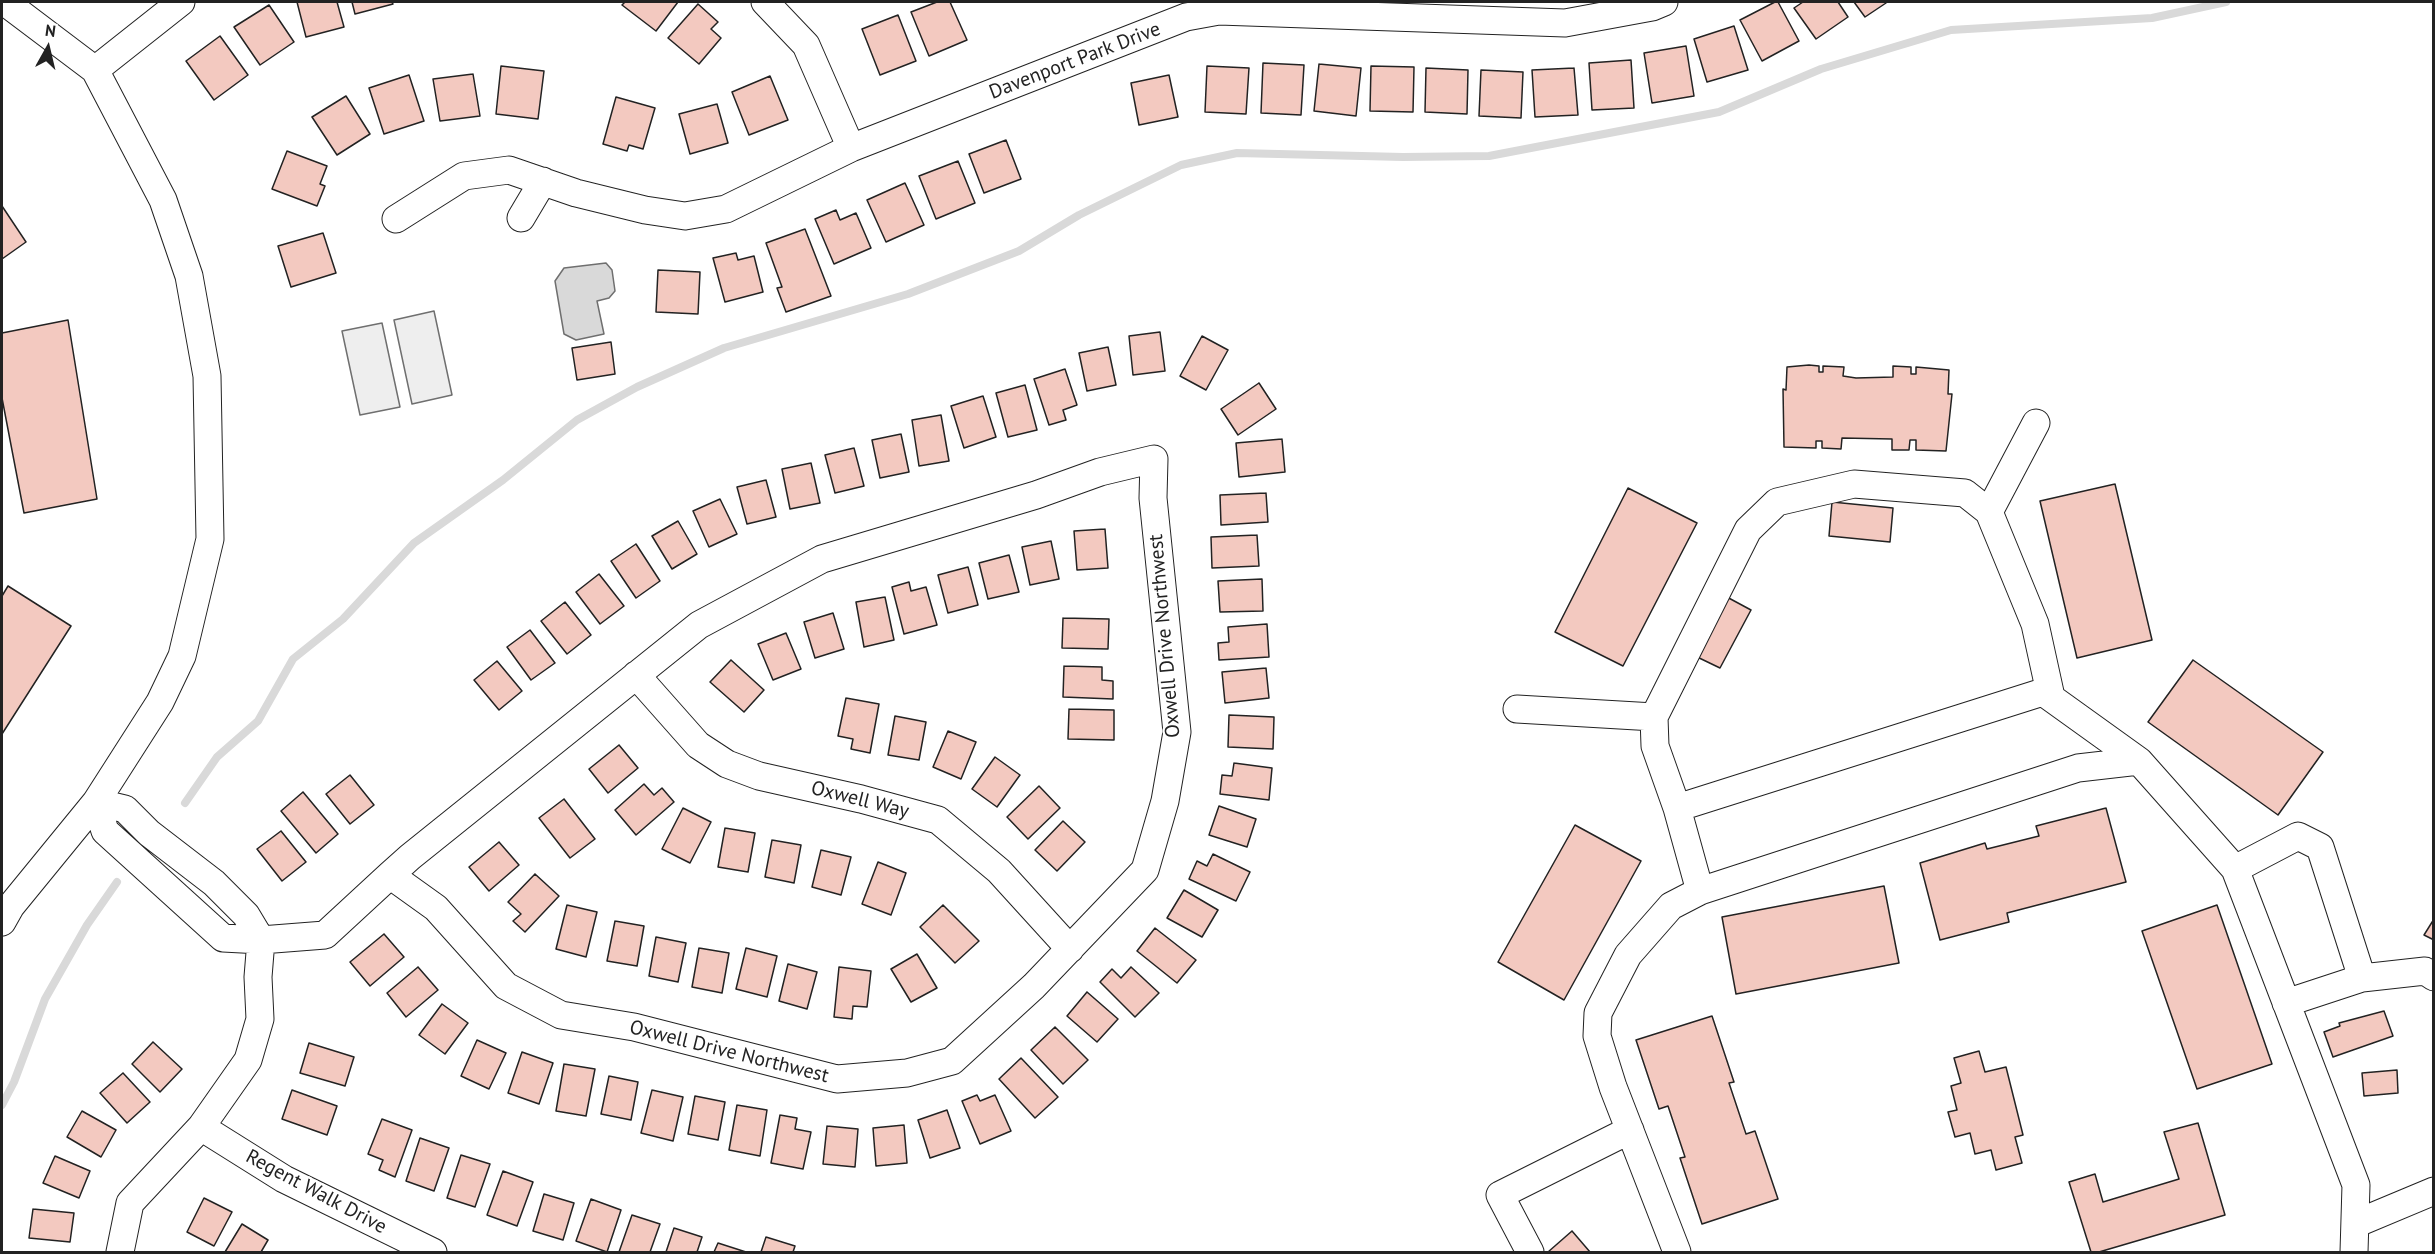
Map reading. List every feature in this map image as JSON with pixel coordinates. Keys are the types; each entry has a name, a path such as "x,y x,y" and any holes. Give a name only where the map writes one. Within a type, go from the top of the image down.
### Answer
{"street":[{"path":"2,921 11,906 96,802 160,702 183,656 210,539 207,376 189,276 163,200 95,70 5,2"},
{"path":"95,70 181,2"},
{"path":"765,2 806,45 851,148"},
{"name":"Davenport Park Drive","path":"396,219 464,176 509,170 576,193 645,210 685,216 726,209 851,148 1216,6 1478,10 1565,23 1652,7 1664,2"},
{"path":"521,218 543,181"},
{"path":"1989,512 2036,423"},
{"name":"Oxwell Drive Northwest","path":"96,802 105,831 223,938 261,940 325,935 390,875 699,625 822,560 1036,495 1101,472 1154,459 1153,498 1177,732 1165,801 1145,870 1070,949 952,1061 907,1073 837,1079 633,1027 561,1015 506,986 436,908 390,875"},
{"path":"1700,891 1677,808 1655,746 1654,717 1748,530 1777,502 1854,484 1965,493 1989,512 2035,624 2050,697"},
{"name":"Oxwell Way","path":"636,675 698,745 727,764 759,776 861,799 938,820 999,871 1070,949"},
{"path":"1677,808 2043,692 2139,761 2235,869 2356,1185 2354,1252"},
{"path":"1517,709 1654,717"},
{"path":"1677,1252 1597,1036 1598,1012 1628,955 1671,906 1700,891 2078,768 2139,761"},
{"path":"2235,869 2298,836 2320,847 2362,978"},
{"path":"120,1252 130,1203 201,1127 249,1060 260,1019 258,977 261,940"},
{"path":"2286,1003 2362,978 2425,971 2433,977"},
{"name":"Regent Walk Drive","path":"201,1127 284,1179 433,1252"},
{"path":"1530,1252 1500,1195 1630,1130"},
{"path":"2355,1224 2433,1191"}],"shaded area":[{"path":"606,263 612,270 615,291 609,298 597,301 604,334 576,340 564,334 555,281 564,268"},
{"path":"434,311 452,395 412,404 394,320"},
{"path":"382,323 400,407 360,415 342,331"}],"building":[{"path":"297,2 337,2 344,27 306,37"},
{"path":"352,2 392,2 393,4 355,14"},
{"path":"625,2 678,2 656,31 622,5"},
{"path":"937,2 950,2 967,40 929,56 911,12"},
{"path":"1778,2 1799,41 1762,61 1740,20"},
{"path":"1803,2 1838,2 1848,17 1816,39 1794,8"},
{"path":"1854,2 1885,2 1886,3 1865,17"},
{"path":"698,4 718,22 711,29 721,38 699,64 668,38"},
{"path":"269,5 294,42 260,65 234,27"},
{"path":"898,15 916,61 880,75 862,29"},
{"path":"1734,26 1748,70 1707,82 1694,39"},
{"path":"220,36 248,75 214,100 186,61"},
{"path":"1686,46 1694,96 1652,103 1644,53"},
{"path":"1631,60 1634,108 1592,110 1589,63"},
{"path":"1263,63 1304,65 1301,115 1261,113"},
{"path":"1319,64 1361,68 1356,116 1314,111"},
{"path":"501,66 544,71 538,119 496,114"},
{"path":"1207,66 1249,68 1246,114 1205,112"},
{"path":"1371,66 1414,67 1413,112 1370,111"},
{"path":"1426,68 1468,70 1467,114 1425,112"},
{"path":"1574,68 1578,115 1535,117 1532,70"},
{"path":"1481,70 1523,72 1521,118 1479,116"},
{"path":"473,74 480,116 440,121 433,79"},
{"path":"409,75 424,121 384,134 369,88"},
{"path":"1169,75 1178,117 1139,125 1131,83"},
{"path":"770,76 788,120 749,135 732,92"},
{"path":"346,96 370,134 337,155 312,117"},
{"path":"616,97 655,108 643,149 629,145 627,151 603,144"},
{"path":"717,104 728,143 690,154 679,114"},
{"path":"1006,140 1021,179 984,193 969,154"},
{"path":"287,151 327,166 320,184 325,186 317,206 272,189"},
{"path":"958,161 975,203 936,219 919,176"},
{"path":"905,183 924,225 886,242 867,200"},
{"path":"2,206 26,242 2,259"},
{"path":"836,210 840,220 856,213 871,248 834,264 815,219"},
{"path":"805,229 831,296 786,312 777,288 782,287 766,243"},
{"path":"323,233 336,273 291,287 278,246"},
{"path":"736,253 738,260 754,256 763,292 725,302 713,258"},
{"path":"658,270 700,272 698,314 656,312"},
{"path":"68,320 97,499 24,513 2,398 2,333"},
{"path":"1160,332 1165,371 1133,375 1129,336"},
{"path":"1202,336 1228,350 1206,390 1180,376"},
{"path":"611,342 615,374 577,380 572,348"},
{"path":"1108,347 1116,385 1087,391 1079,353"},
{"path":"1819,366 1819,372 1823,372 1823,366 1844,367 1843,376 1856,378 1893,377 1893,366 1911,367 1911,374 1916,374 1916,367 1949,370 1948,394 1952,394 1946,451 1916,450 1916,440 1910,440 1909,450 1892,450 1892,439 1842,438 1841,449 1822,448 1822,441 1816,441 1816,448 1784,447 1783,389 1786,390 1787,367"},
{"path":"1065,369 1077,405 1063,410 1066,420 1049,425 1034,379"},
{"path":"1259,383 1276,409 1238,435 1221,409"},
{"path":"1025,385 1037,430 1008,437 996,393"},
{"path":"983,396 996,437 964,448 951,406"},
{"path":"941,415 949,461 919,466 912,420"},
{"path":"901,434 909,472 880,478 872,440"},
{"path":"1282,439 1285,472 1239,477 1236,443"},
{"path":"854,448 864,486 835,493 825,455"},
{"path":"811,463 820,503 790,509 782,469"},
{"path":"766,480 776,517 747,524 737,487"},
{"path":"2115,484 2152,640 2077,658 2040,501"},
{"path":"1628,488 1697,523 1623,666 1555,632"},
{"path":"1266,493 1268,522 1221,525 1220,495"},
{"path":"720,499 737,534 709,547 693,511"},
{"path":"1832,502 1893,508 1890,542 1829,536"},
{"path":"678,521 697,554 672,569 652,536"},
{"path":"1105,529 1108,568 1077,570 1074,531"},
{"path":"1257,535 1259,566 1212,568 1211,537"},
{"path":"1051,541 1059,579 1030,585 1022,547"},
{"path":"636,544 660,581 636,598 611,561"},
{"path":"1009,555 1019,592 988,599 979,563"},
{"path":"968,567 978,605 948,613 938,575"},
{"path":"599,574 624,606 600,624 576,592"},
{"path":"1262,579 1263,611 1220,612 1218,581"},
{"path":"909,582 911,591 926,587 937,625 904,634 892,587"},
{"path":"8,586 71,626 2,734 2,596"},
{"path":"1725,596 1751,610 1720,668 1693,655"},
{"path":"885,597 894,640 864,647 856,602"},
{"path":"565,602 591,635 567,654 541,621"},
{"path":"833,613 844,649 815,658 804,622"},
{"path":"1063,618 1109,619 1108,649 1062,648"},
{"path":"1267,624 1269,657 1219,660 1218,643 1229,642 1228,627"},
{"path":"530,630 555,663 531,680 507,647"},
{"path":"786,633 801,669 773,680 758,644"},
{"path":"731,660 764,690 744,712 710,682"},
{"path":"2193,660 2323,752 2278,815 2148,722"},
{"path":"497,661 522,691 499,710 474,680"},
{"path":"1064,666 1102,667 1102,680 1113,681 1113,699 1063,697"},
{"path":"1266,668 1269,698 1225,703 1222,672"},
{"path":"846,698 879,704 870,753 851,749 853,739 838,736"},
{"path":"1069,709 1114,710 1114,740 1068,739"},
{"path":"1229,715 1274,717 1273,749 1228,747"},
{"path":"895,716 926,722 919,760 888,755"},
{"path":"948,731 976,742 961,779 933,767"},
{"path":"619,745 638,768 608,793 589,769"},
{"path":"995,757 1020,775 997,807 972,789"},
{"path":"1234,763 1272,768 1269,800 1220,794 1222,775 1232,776"},
{"path":"350,775 374,805 350,824 326,794"},
{"path":"644,784 654,795 662,788 674,802 636,835 615,810"},
{"path":"1039,786 1060,808 1028,839 1007,817"},
{"path":"303,792 338,834 316,853 281,811"},
{"path":"564,799 595,839 570,858 539,818"},
{"path":"1219,806 1256,819 1247,847 1209,835"},
{"path":"683,808 711,822 690,863 662,849"},
{"path":"2106,808 2126,882 2007,913 2009,922 1940,940 1920,863 1985,843 1987,849 2039,836 2036,826"},
{"path":"1063,821 1085,842 1057,871 1035,850"},
{"path":"1575,825 1641,861 1564,1000 1498,962"},
{"path":"725,828 755,833 748,872 718,867"},
{"path":"281,831 306,862 282,881 257,849"},
{"path":"772,840 801,845 794,883 765,877"},
{"path":"499,842 519,865 489,891 469,867"},
{"path":"821,850 851,857 841,895 812,887"},
{"path":"1213,854 1250,872 1236,901 1189,879 1197,861 1207,866"},
{"path":"878,862 906,873 891,915 862,904"},
{"path":"535,874 559,896 525,932 513,921 521,914 508,902"},
{"path":"1884,886 1899,963 1736,994 1722,917"},
{"path":"1184,890 1218,910 1202,937 1167,918"},
{"path":"567,905 597,912 586,957 556,949"},
{"path":"943,905 979,941 955,963 920,927"},
{"path":"2217,905 2272,1064 2197,1089 2142,931"},
{"path":"2434,919 2434,940 2424,935"},
{"path":"615,921 644,926 637,966 607,961"},
{"path":"1155,928 1196,960 1177,983 1137,951"},
{"path":"384,934 404,957 370,986 350,962"},
{"path":"656,937 686,943 678,982 649,976"},
{"path":"699,948 729,953 722,993 692,987"},
{"path":"746,948 777,956 767,997 736,989"},
{"path":"917,954 937,988 911,1002 891,969"},
{"path":"788,964 817,972 807,1009 779,1001"},
{"path":"418,967 438,990 406,1017 387,993"},
{"path":"839,967 871,971 867,1007 853,1006 852,1019 834,1017"},
{"path":"1131,967 1159,993 1135,1017 1100,982 1112,969 1121,978"},
{"path":"1087,992 1118,1019 1097,1042 1067,1016"},
{"path":"442,1004 468,1023 445,1054 419,1035"},
{"path":"2384,1011 2393,1036 2333,1057 2324,1032 2340,1026 2339,1023"},
{"path":"1712,1016 1734,1082 1729,1083 1746,1134 1755,1131 1778,1199 1702,1224 1680,1158 1685,1157 1668,1106 1659,1109 1636,1040"},
{"path":"1055,1027 1088,1060 1063,1084 1031,1050"},
{"path":"477,1040 506,1053 489,1089 461,1076"},
{"path":"153,1042 182,1069 160,1092 132,1064"},
{"path":"309,1043 354,1057 345,1086 300,1073"},
{"path":"1979,1051 1985,1072 2006,1067 2023,1135 2015,1137 2022,1163 1996,1170 1991,1150 1975,1154 1970,1133 1955,1137 1948,1112 1957,1110 1951,1086 1961,1083 1954,1058"},
{"path":"522,1052 553,1063 539,1104 508,1093"},
{"path":"1021,1058 1058,1097 1035,1118 999,1079"},
{"path":"564,1064 595,1069 586,1116 556,1111"},
{"path":"2397,1070 2398,1093 2364,1096 2362,1073"},
{"path":"123,1073 150,1102 127,1123 100,1093"},
{"path":"609,1076 638,1082 631,1120 601,1114"},
{"path":"292,1090 337,1106 327,1135 282,1119"},
{"path":"652,1090 683,1097 673,1141 641,1133"},
{"path":"977,1095 980,1101 995,1095 1011,1131 980,1144 962,1101"},
{"path":"695,1096 725,1102 718,1140 688,1134"},
{"path":"737,1105 767,1110 760,1156 729,1150"},
{"path":"947,1110 960,1148 930,1158 918,1120"},
{"path":"82,1111 116,1130 101,1157 67,1137"},
{"path":"780,1115 797,1118 795,1129 811,1132 803,1169 771,1163"},
{"path":"382,1119 412,1130 395,1177 379,1170 383,1160 368,1154"},
{"path":"2198,1123 2225,1215 2099,1252 2091,1252 2069,1182 2095,1174 2103,1202 2179,1179 2164,1132"},
{"path":"904,1125 907,1163 876,1166 873,1128"},
{"path":"827,1126 858,1129 855,1167 823,1164"},
{"path":"420,1138 449,1148 434,1191 406,1181"},
{"path":"461,1155 490,1164 475,1207 447,1198"},
{"path":"55,1156 90,1171 79,1198 43,1183"},
{"path":"503,1171 533,1182 517,1226 487,1215"},
{"path":"544,1194 574,1203 563,1240 533,1231"},
{"path":"204,1198 232,1212 214,1246 187,1232"},
{"path":"591,1199 621,1210 607,1252 576,1241"},
{"path":"33,1209 74,1213 70,1242 29,1238"},
{"path":"632,1215 660,1224 650,1252 619,1252"},
{"path":"242,1224 268,1240 261,1252 225,1252"},
{"path":"674,1228 702,1237 697,1252 666,1252"},
{"path":"1572,1231 1590,1252 1548,1252"},
{"path":"766,1237 795,1246 793,1252 761,1252"},
{"path":"718,1243 746,1252 714,1252"}],"waterway":[{"path":"185,803 217,757 258,721 293,659 343,619 414,543 503,480 577,420 637,387 724,348 908,294 1019,251 1079,215 1181,165 1237,153 1403,157 1489,156 1719,112 1821,69 1951,30 2152,18 2226,2"},
{"path":"2,1105 14,1082 45,999 87,925 117,882"}]}
